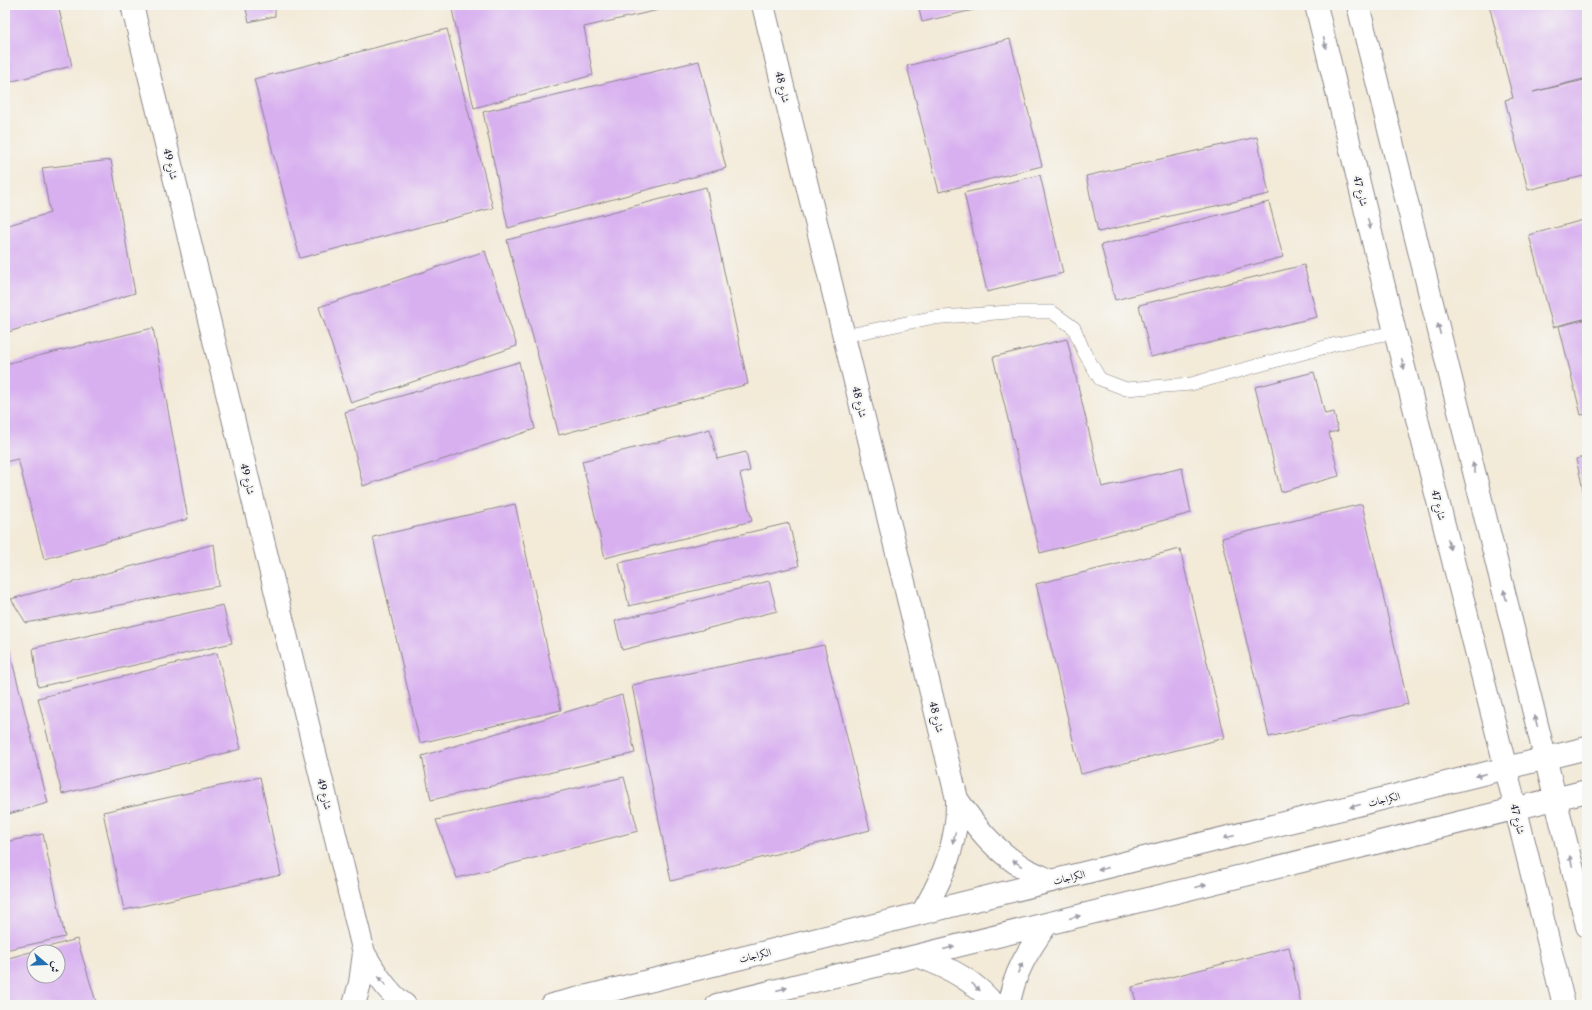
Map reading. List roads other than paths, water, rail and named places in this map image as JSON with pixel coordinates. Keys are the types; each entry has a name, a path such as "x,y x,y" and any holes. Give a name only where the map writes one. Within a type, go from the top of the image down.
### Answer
{"street":[{"name":"شارع 49","path":"132,5 364,953 379,979 405,1005"},
{"name":"شارع 48","path":"763,5 957,799 956,829 949,859 937,887 922,913"},
{"name":"شارع 47","path":"1316,5 1395,332 1506,769 1564,1005"},
{"path":"1358,5 1587,926"},
{"name":"الكراجات","path":"552,1005 1587,748"},
{"path":"717,1005 1587,791"},
{"name":"شارع 48","path":"957,799 975,826 997,848 1023,867 1052,881"},
{"path":"1009,1005 1010,996 1019,970 1031,946 1047,924"},
{"name":"شارع 49","path":"354,1005 360,983 364,953"},
{"path":"917,956 944,966 969,981 994,1005"}],"lane":[{"path":"844,336 930,318 1010,312 1052,312 1074,328 1084,352 1100,379 1126,389 1191,384 1336,344 1395,332"}]}
